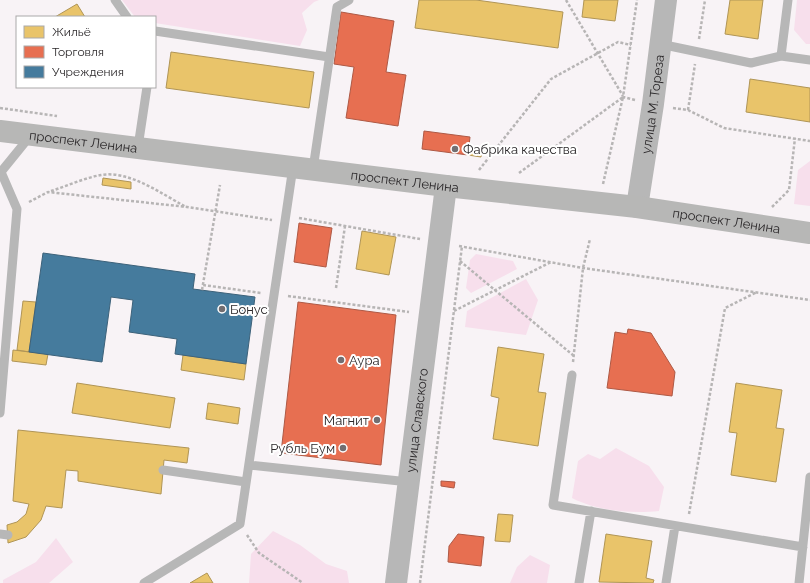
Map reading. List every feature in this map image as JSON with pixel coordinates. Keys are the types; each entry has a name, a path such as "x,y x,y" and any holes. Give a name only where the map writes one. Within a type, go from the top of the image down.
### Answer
{"main road":[{"name":"проспект Ленина","path":"0,130 446,186 637,207 810,233"}],"street":[{"name":"улица М. Тореза","path":"637,207 653,104 666,0"},
{"name":"улица Славского","path":"396,583 446,186"}],"lane":[{"path":"114,0 126,16"},
{"path":"144,583 240,524 285,219 303,168 330,57 337,7 349,0"},
{"path":"781,56 788,0"},
{"path":"156,31 330,57"},
{"path":"660,44 751,63 781,56 810,60"},
{"path":"138,148 147,88"},
{"path":"0,413 17,209 1,172 32,134"},
{"path":"572,375 553,505 803,547"},
{"path":"249,465 409,482"},
{"path":"163,470 246,482"},
{"path":"799,583 810,477"},
{"path":"579,583 591,511"},
{"path":"666,583 675,526"}],"path":[{"path":"566,0 623,97 638,101"},
{"path":"603,185 623,97 637,0"},
{"path":"484,174 477,173 551,79 618,42 631,45"},
{"path":"514,177 623,97"},
{"path":"0,108 63,117"},
{"path":"672,108 688,110 724,128 810,141"},
{"path":"772,207 789,190 795,138"},
{"path":"17,209 48,192 102,175 133,178 187,207"},
{"path":"202,290 220,184"},
{"path":"48,192 187,207 216,213 345,226 583,268 810,300"},
{"path":"336,288 345,226"},
{"path":"572,375 583,268 590,239"},
{"path":"420,583 462,246"},
{"path":"460,261 574,356"},
{"path":"454,311 551,262"},
{"path":"202,285 430,315"},
{"path":"686,528 725,308 757,292"},
{"path":"323,305 324,301"},
{"path":"240,524 259,553 303,583"}],"shaded area":[{"path":"122,0 319,0 314,2 302,13 307,30 300,46 156,23 156,16 134,16"},
{"path":"797,0 810,0 810,44 806,44 794,30"},
{"path":"810,161 810,206 794,204 798,170"},
{"path":"476,254 513,261 517,269 471,293 466,288 470,260"},
{"path":"526,279 538,300 526,335 465,327 467,311"},
{"path":"616,448 649,466 664,487 659,511 626,512 603,509 572,498 578,461 588,454 600,459"},
{"path":"273,531 300,545 326,564 347,571 349,583 249,583 251,554"},
{"path":"56,538 73,562 49,583 3,583 3,580 36,562"},
{"path":"530,555 550,565 547,583 510,583 517,567"}],"building: Жильё":[{"path":"419,0 476,0 563,12 558,48 415,28"},
{"path":"584,0 618,0 615,21 582,17"},
{"path":"730,0 763,0 758,39 725,34"},
{"path":"77,4 84,16 57,16"},
{"path":"171,52 314,72 309,108 166,88"},
{"path":"750,79 810,88 810,122 746,112"},
{"path":"469,146 482,148 481,157 468,155"},
{"path":"103,178 131,182 131,189 102,185"},
{"path":"362,231 396,237 389,275 356,269"},
{"path":"23,301 36,302 29,352 17,350"},
{"path":"498,347 544,354 538,392 546,393 538,446 493,439 499,398 491,396"},
{"path":"13,350 48,354 46,365 12,361"},
{"path":"183,355 246,364 244,380 181,370"},
{"path":"77,383 175,398 170,428 72,413"},
{"path":"736,383 782,390 776,428 784,429 776,482 731,475 737,433 729,432"},
{"path":"208,403 240,408 238,424 206,419"},
{"path":"18,430 189,448 187,463 164,460 161,494 78,481 78,471 66,470 62,508 46,506 41,520 26,537 8,543 7,525 17,522 26,514 29,504 13,501"},
{"path":"498,514 513,515 510,542 495,541"},
{"path":"606,534 652,541 646,578 654,580 653,583 599,582"},
{"path":"207,573 213,583 190,583"}],"building: Торговля":[{"path":"341,12 394,21 386,72 406,75 398,126 346,118 354,67 334,64"},
{"path":"424,131 470,137 468,155 422,149"},
{"path":"299,223 332,228 326,267 294,262"},
{"name":"Аура","path":"298,302 396,315 381,465 281,453"},
{"path":"628,329 651,333 675,372 672,396 607,388 615,332 627,334"},
{"path":"441,481 455,482 454,488 441,486"},
{"path":"458,534 484,537 481,566 448,562 449,546"}],"building: Учреждения":[{"path":"43,253 195,274 193,289 255,297 246,364 175,354 177,339 129,332 133,300 111,297 102,362 29,352"}],"place":[{"name":"Фабрика качества","path":"455,149"},
{"name":"Бонус","path":"222,309"},
{"name":"Аура","path":"341,360"},
{"name":"Магнит","path":"377,420"},
{"name":"Рубль Бум","path":"343,448"}]}
